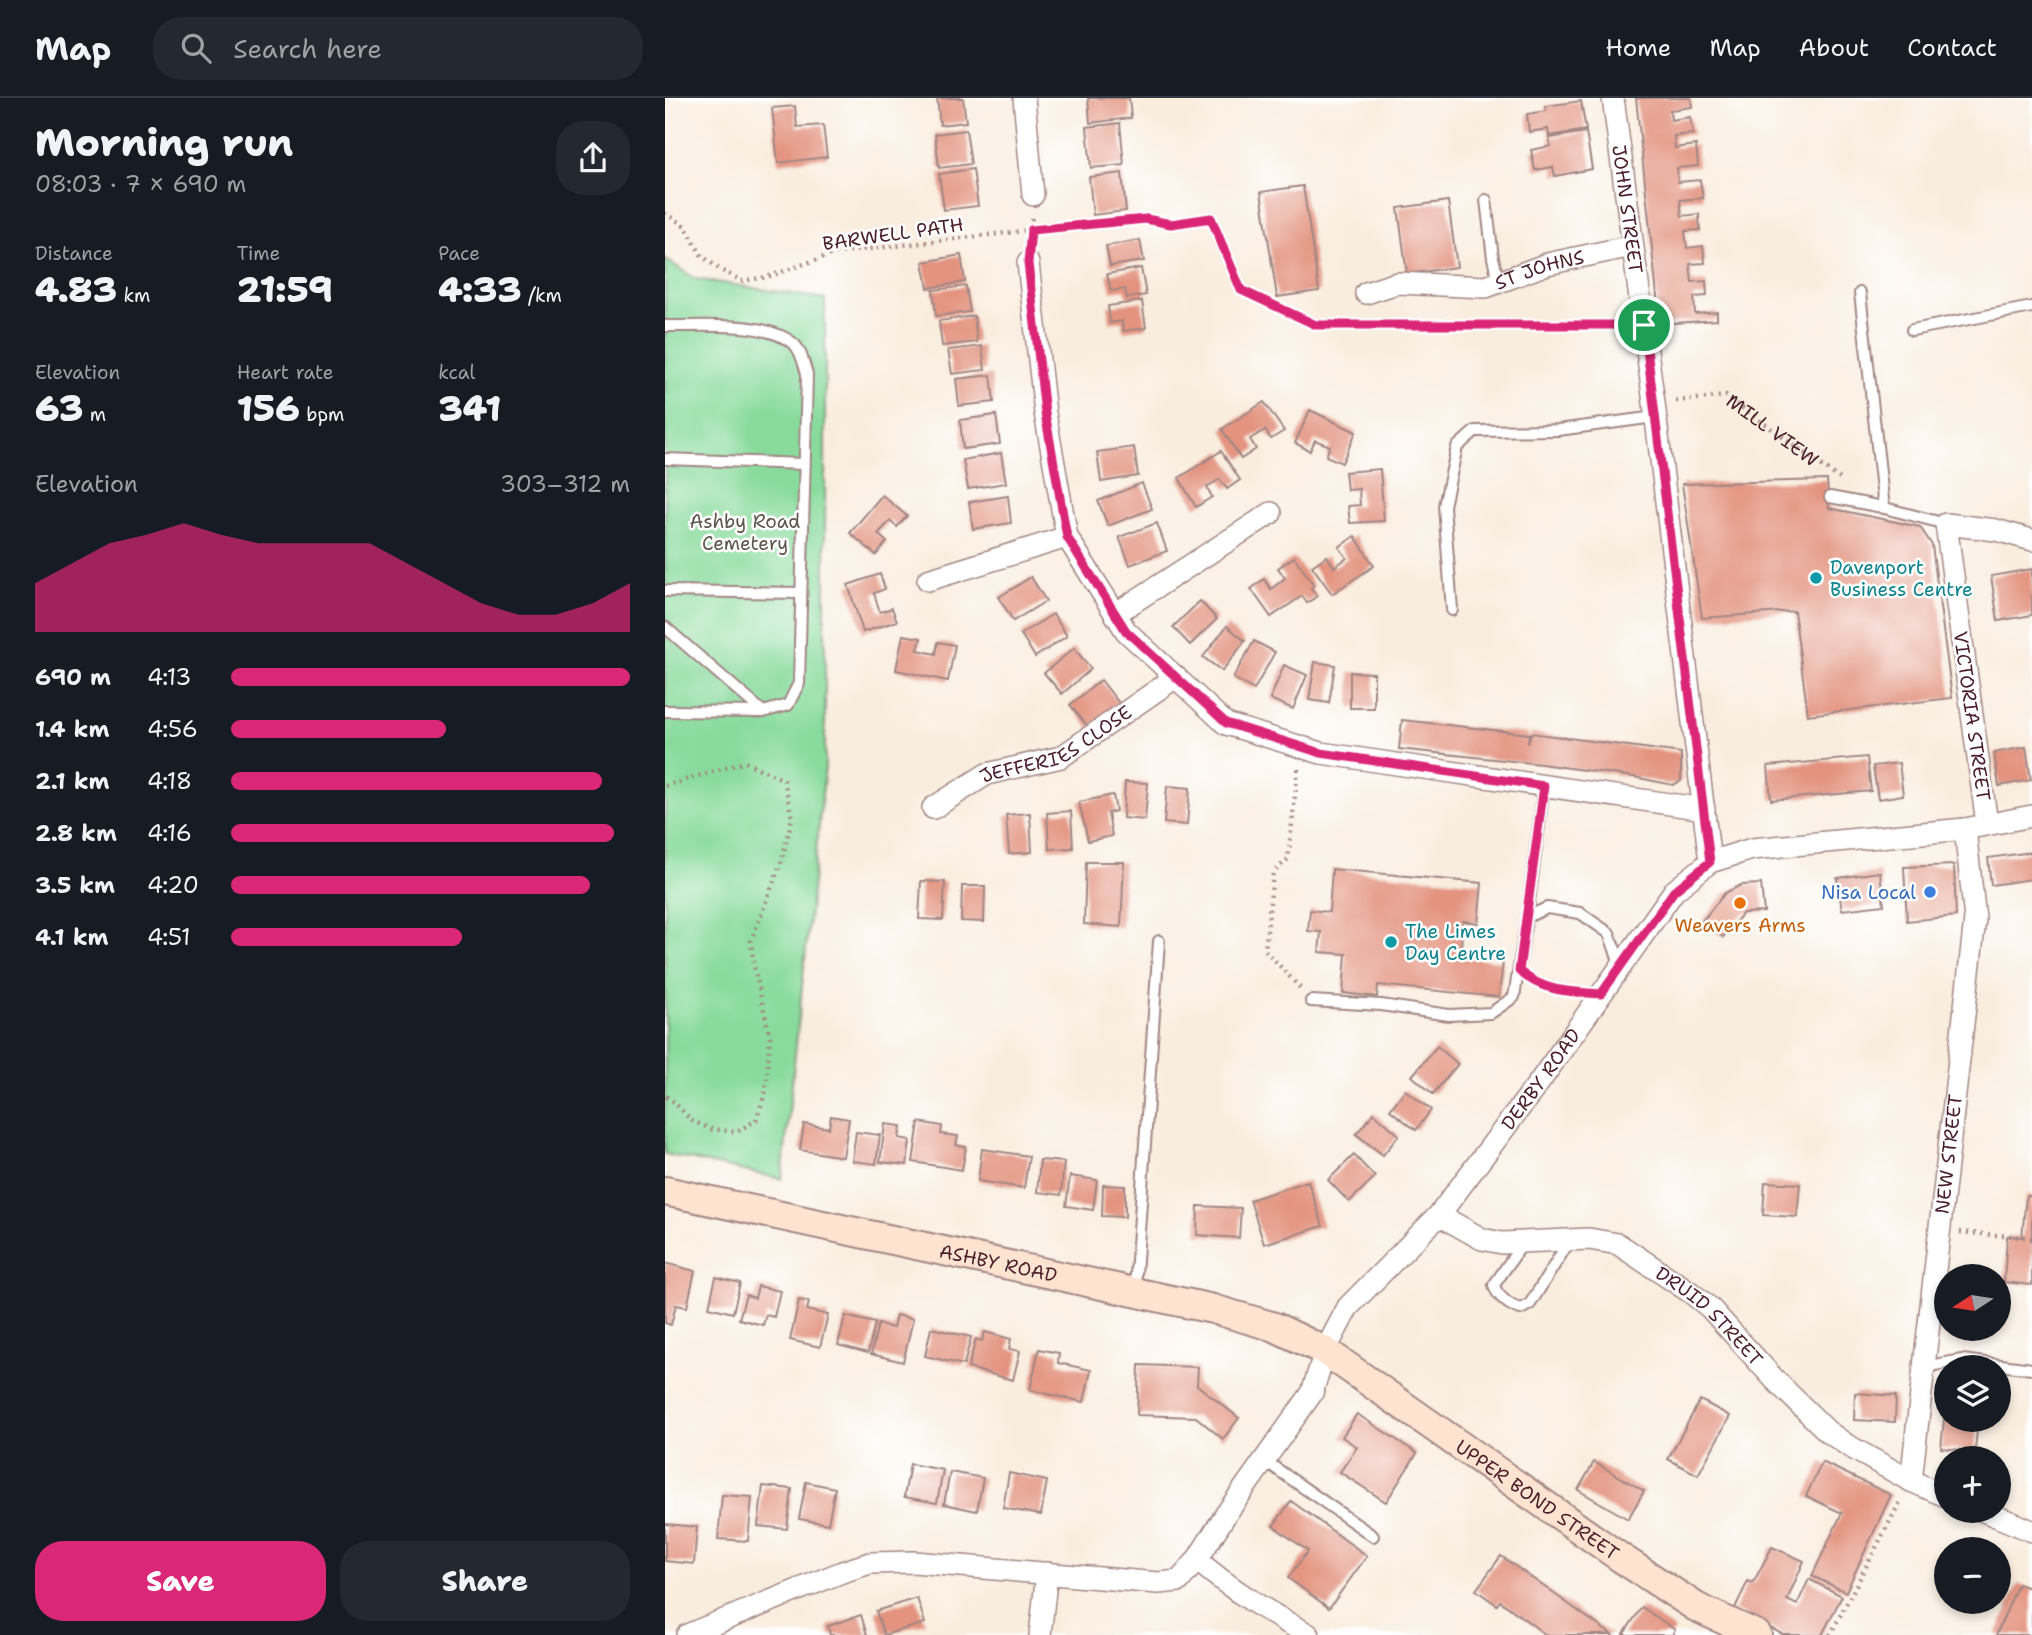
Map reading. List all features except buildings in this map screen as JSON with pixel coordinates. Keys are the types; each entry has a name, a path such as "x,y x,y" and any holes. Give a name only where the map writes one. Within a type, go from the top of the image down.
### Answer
{"main road":[{"name":"ASHBY ROAD","path":"665,1191 1213,1309 1275,1327 1325,1351"},
{"name":"UPPER BOND STREET","path":"1325,1351 1621,1558 1696,1607 1757,1635"}],"street":[{"path":"1024,98 1033,195"},
{"name":"JOHN STREET","path":"1613,98 1655,410 1710,862"},
{"name":"ST JOHNS","path":"1366,293 1397,283 1486,287 1547,264 1632,246"},
{"path":"1028,263 1045,413 1067,537 1126,631 1226,723 1321,753 1704,809"},
{"path":"1115,614 1271,513"},
{"path":"1946,524 1996,530 2032,540"},
{"name":"VICTORIA STREET","path":"1946,524 1987,824"},
{"path":"928,580 1067,537"},
{"name":"JEFFERIES CLOSE","path":"933,808 987,774 1061,757 1176,677"},
{"name":"DERBY ROAD","path":"687,1635 870,1563 914,1562 1170,1583 1179,1581 1187,1575 1312,1393 1325,1351 1348,1307 1439,1215 1540,1081 1674,891 1710,862 1752,849 1965,829 2032,816"},
{"name":"NEW STREET","path":"1911,1481 1975,919 1965,829"},
{"name":"DRUID STREET","path":"1439,1215 1482,1239 1502,1242 1588,1240 1618,1244 1690,1292 1728,1326 1775,1380 1827,1431 1911,1481 1934,1491"},
{"path":"2011,1522 2032,1531"},
{"path":"1197,1560 1241,1594 1309,1635"},
{"path":"1040,1635 1047,1573"}],"lane":[{"path":"1486,200 1493,258 1499,282"},
{"path":"1860,293 1884,508"},
{"path":"1912,330 2032,307"},
{"path":"665,327 753,328 774,332 797,345 807,374 799,683 788,705 763,712 665,711"},
{"path":"1452,610 1444,506 1457,447 1475,431 1559,430 1655,410"},
{"path":"665,459 804,464"},
{"path":"1830,497 1946,524"},
{"path":"665,591 801,593"},
{"path":"665,627 763,712"},
{"path":"1311,1001 1381,1005 1449,1015 1491,1013 1514,997 1544,786"},
{"path":"1527,917 1547,908 1580,913 1609,933 1621,965"},
{"path":"1135,1292 1159,941"},
{"path":"1524,1242 1494,1285 1496,1293 1515,1308 1521,1309 1529,1304 1570,1240"},
{"path":"1924,1367 1962,1360 2032,1368"},
{"path":"1264,1460 1374,1536"}],"path":[{"path":"1028,263 1033,195"},
{"name":"BARWELL PATH","path":"665,213 685,226 702,256 742,281 767,277 835,253 1146,219 1171,224 1211,218 1241,290 1316,325 1644,325"},
{"name":"MILL VIEW","path":"1655,410 1726,396 1845,482"},
{"path":"1300,747 1288,859 1273,873 1265,950 1311,1001"},
{"path":"665,786 745,762 784,780 792,818 782,860 751,941 770,1037 766,1091 756,1120 737,1132 711,1129 692,1121 665,1096"},
{"path":"1519,971 1534,983 1567,992 1601,994"},
{"path":"1940,1230 2032,1238"},
{"path":"1830,1635 1911,1481"}],"green space":[{"name":"Ashby Road Cemetery","path":"665,259 696,279 825,299 825,766 782,1179 665,1154"}],"place":[{"name":"Davenport Business Centre","path":"1816,578"},
{"name":"Nisa Local","path":"1930,892"},
{"name":"Weavers Arms","path":"1740,903"},
{"name":"The Limes Day Centre","path":"1391,942"}],"route":[{"path":"1211,218 1241,290 1316,325 1644,325 1710,862 1674,891 1601,994 1567,992 1534,983 1519,971 1544,786 1321,753 1226,723 1126,631 1067,537 1045,413 1028,263 1031,230 1146,219 1171,224 1211,218"}]}
